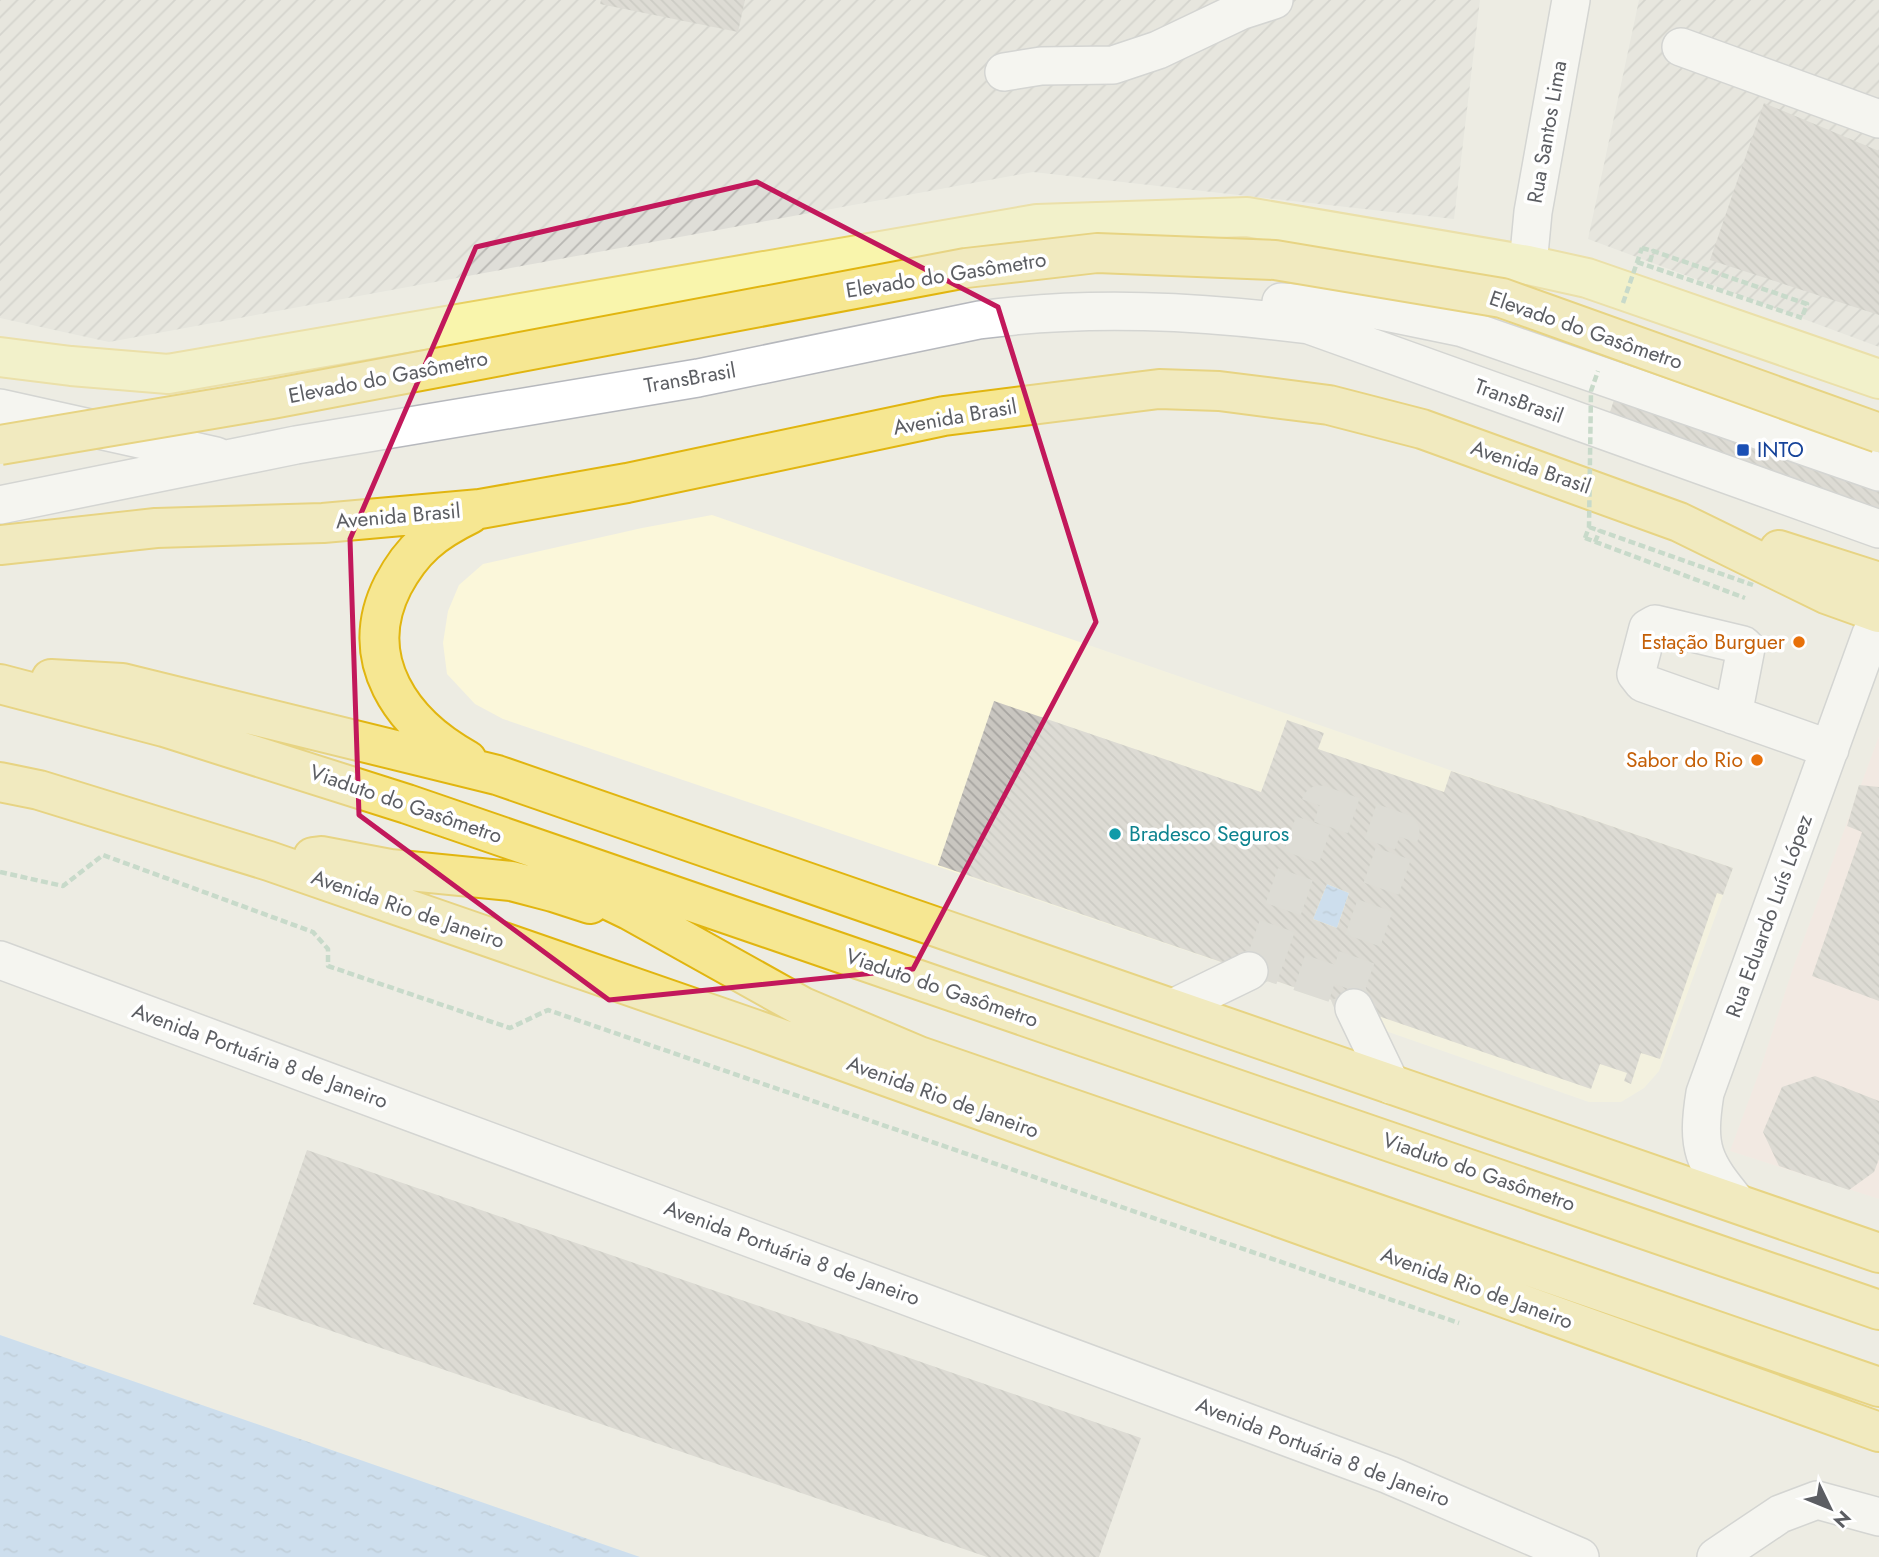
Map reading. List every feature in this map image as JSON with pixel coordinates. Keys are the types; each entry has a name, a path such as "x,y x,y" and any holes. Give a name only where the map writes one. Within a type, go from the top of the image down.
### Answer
{"highway":[{"name":"Elevado do Gasômetro","path":"0,445 285,396 966,268 1097,253 1275,260 1502,298 1879,433"},
{"name":"Avenida Brasil","path":"0,545 156,528 323,523 480,509 627,483 944,416 1159,389 1219,391 1329,405 1380,416 1576,483 1679,522 1826,594 1879,613"},
{"path":"480,509 426,540 404,565 387,597 380,619 378,644 390,686 410,714 436,741 497,775"},
{"path":"1679,522 1840,568 1879,582"},
{"path":"0,676 122,683 497,775 1879,1253"},
{"name":"Viaduto do Gasômetro","path":"0,684 164,727 407,804 1879,1310"},
{"name":"Avenida Rio de Janeiro","path":"0,782 39,790 269,860 754,1029 1879,1432"},
{"path":"407,804 629,910 803,1007 871,1037 919,1056 1879,1387"},
{"path":"269,860 321,856 390,869 510,881 600,908 648,933 681,956 754,1029"}],"main road":[{"path":"0,357 168,374 1037,224 1247,216 1528,265 1587,278 1632,291 1879,379"}],"street":[{"path":"1004,72 1041,65 1114,65 1158,50 1240,12 1274,0"},
{"name":"Rua Santos Lima","path":"1528,265 1533,212 1571,0"},
{"path":"1681,47 1879,119"},
{"name":"TransBrasil","path":"1151,311 1258,301 1361,307 1402,314 1463,328 1879,472"},
{"name":"TransBrasil","path":"0,505 296,445 698,378 979,320 1026,313 1151,311 1230,315 1309,325 1879,529"},
{"path":"0,408 230,460"},
{"name":"Rua Eduardo Luís López","path":"1738,1204 1712,1172 1705,1156 1700,1124 1705,1093 1871,634 1879,626"},
{"path":"1733,715 1830,748"},
{"name":"Avenida Portuária 8 de Janeiro","path":"0,960 1389,1475 1580,1557"},
{"path":"1172,1008 1249,971"},
{"path":"1354,1008 1391,1084"},
{"path":"1716,1557 1780,1514 1817,1500 1879,1517"}],"path":[{"path":"1642,248 1807,304 1802,318 1632,291 1642,248"},
{"path":"1632,291 1653,251"},
{"path":"1589,527 1753,585 1748,599 1585,538 1589,527 1591,391 1601,365"},
{"path":"0,872 63,886 103,855 313,932 328,950 328,966 510,1028 548,1010 1469,1327"}],"highlighted area":[{"path":"757,182 998,307 1096,622 913,969 609,1000 359,815 350,539 476,247"}],"shaded area":[{"path":"0,0 1480,0 1454,219 1033,172 109,342 0,318"},
{"path":"1639,0 1879,0 1879,347 1588,239"},
{"path":"712,515 1733,868 1659,1071 1644,1088 1621,1102 1589,1102 1380,1029 1367,1012 503,719 475,704 447,674 443,643 448,611 459,585 483,564"},
{"path":"1879,736 1879,1199 1730,1151 1793,968"}],"water":[{"path":"1327,884 1349,893 1337,928 1313,919"},
{"path":"0,1335 640,1557 0,1557"}],"building":[{"path":"601,0 745,0 738,32 600,4"},
{"path":"1764,103 1879,151 1879,315 1710,260"},
{"name":"INTO","path":"1618,388 1879,480 1879,517 1607,421"},
{"path":"994,701 1261,792 1287,720 1324,733 1318,749 1444,792 1451,771 1733,868 1723,895 1717,893 1660,1059 1641,1053 1631,1084 1624,1081 1627,1073 1600,1064 1591,1089 938,865","holes":["1327,884 1349,893 1337,928 1313,919"]},
{"path":"1859,785 1879,787 1879,1001 1812,976 1862,832 1847,826"},
{"path":"1815,1076 1879,1101 1879,1159 1874,1172 1849,1190 1779,1166 1763,1132 1782,1087"},
{"path":"307,1150 1141,1438 1099,1557 987,1557 253,1304"}],"tunnel":[{"path":"1265,961 1320,804 1401,832 1346,988"},
{"path":"1249,971 1265,961 1346,988 1354,1008"}],"place":[{"name":"INTO","path":"1743,450"},
{"name":"Estação Burguer","path":"1799,642"},
{"name":"Sabor do Rio","path":"1757,760"},
{"name":"Bradesco Seguros","path":"1115,834"}]}
